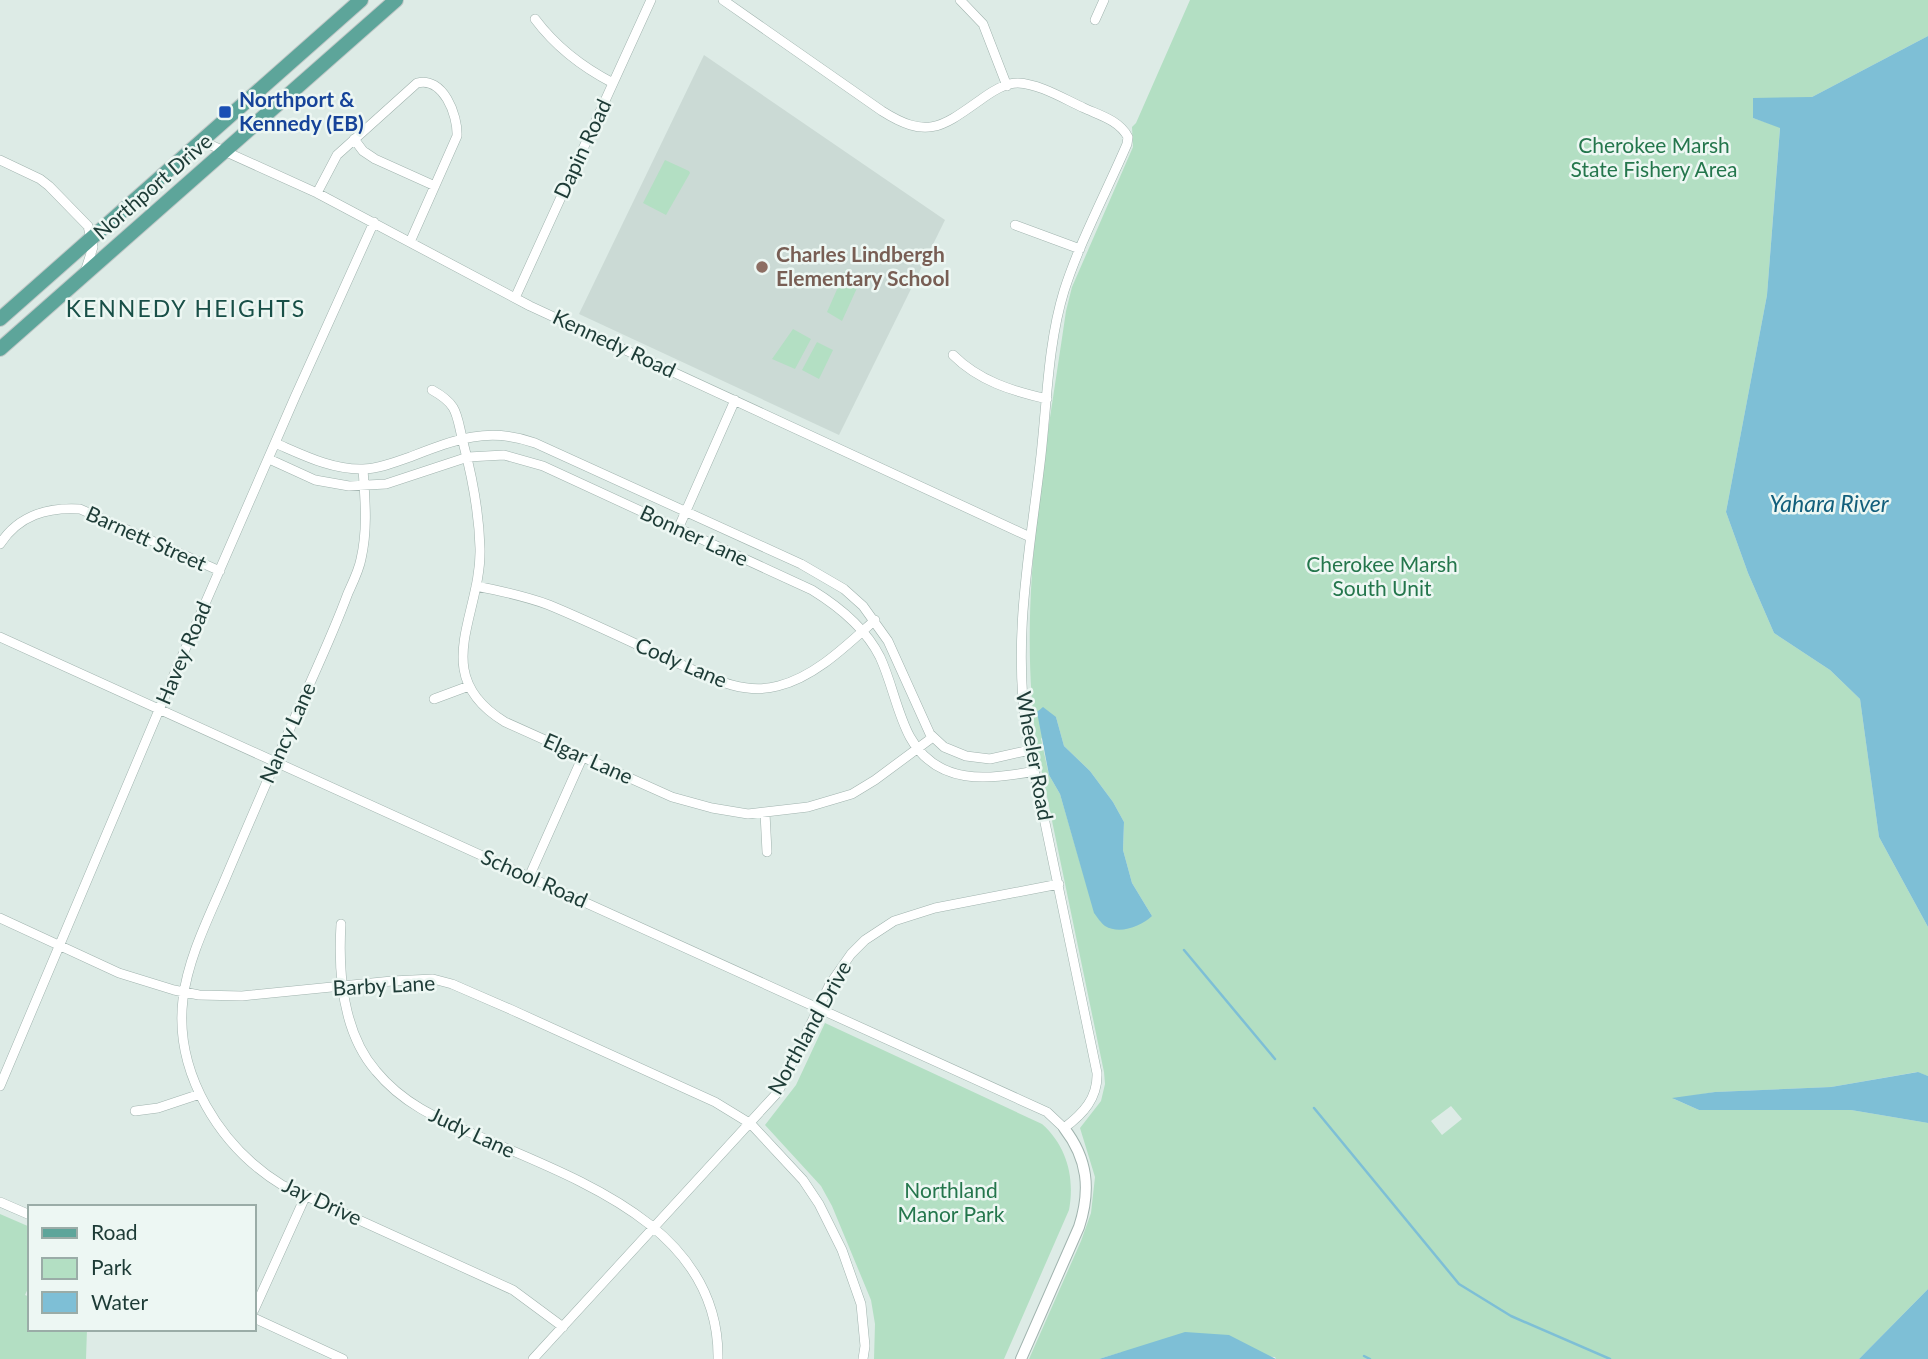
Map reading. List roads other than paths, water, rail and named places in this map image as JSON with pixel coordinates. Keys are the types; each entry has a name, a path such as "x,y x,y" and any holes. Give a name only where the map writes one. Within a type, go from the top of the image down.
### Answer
{"main road":[{"name":"Northport Drive","path":"0,319 361,0"},
{"name":"Northport Drive","path":"0,349 396,0"}],"street":[{"name":"Dapin Road","path":"514,298 651,0"},
{"path":"723,0 907,126 935,127 995,90 1007,86 983,24 960,0"},
{"path":"1095,20 1104,0"},
{"path":"535,19 551,40 575,60 613,83"},
{"path":"317,193 331,163 417,83 424,81 440,89 451,105 457,126 454,145 410,242"},
{"name":"Wheeler Road","path":"1007,86 1018,83 1043,89 1118,124 1126,133 1127,144 1080,249 1060,307 1031,537 1020,653 1030,750 1093,1047 1097,1082 1090,1103 1064,1128"},
{"path":"354,139 363,151 375,159 435,186"},
{"name":"Kennedy Road","path":"202,141 317,193 514,298 1031,537"},
{"path":"0,160 40,178 88,226 93,247 84,276"},
{"name":"Havey Road","path":"0,1086 275,443 374,222"},
{"path":"1015,225 1080,249"},
{"path":"953,355 967,369 980,376 1019,393 1047,399"},
{"name":"Elgar Lane","path":"432,390 450,401 455,411 472,475 480,549 476,586 462,646 463,664 468,686 488,712 655,790 688,802 748,814 808,807 852,794 933,737"},
{"path":"678,529 735,400"},
{"name":"Bonner Lane","path":"275,443 312,459 363,469 396,462 462,437 486,435 520,437 566,456 830,579 863,606 875,620 901,665 933,737"},
{"name":"Bonner Lane","path":"269,459 326,484 364,486 386,484 468,457 504,455 543,466 812,590 846,614 879,654 910,736 918,749 934,763 965,777 982,779 1035,771"},
{"name":"Nancy Lane","path":"184,992 200,939 358,569 365,535 363,469"},
{"name":"Barnett Street","path":"0,544 10,531 37,512 55,508 80,509 220,571"},
{"name":"Cody Lane","path":"476,586 545,604 710,678 740,687 769,688 794,681 875,620"},
{"name":"School Road","path":"0,637 1047,1112 1064,1128"},
{"path":"434,699 468,686"},
{"path":"933,737 955,752 981,758 990,759 1030,750"},
{"path":"529,877 583,756"},
{"path":"765,813 767,852"},
{"name":"Northland Drive","path":"533,1359 778,1092 830,984 851,954 875,932 894,921 935,908 1059,884"},
{"name":"Barby Lane","path":"0,919 119,973 184,992 242,996 433,979 452,984 715,1102 751,1124 803,1180 820,1204 842,1250 863,1314 863,1359"},
{"name":"Judy Lane","path":"341,925 341,967 348,1009 359,1046 376,1072 404,1100 436,1118 623,1204 654,1228 693,1269 703,1287 716,1324 718,1359"},
{"name":"Jay Drive","path":"184,992 183,1027 186,1054 200,1094 214,1119 240,1152 264,1174 513,1290 563,1327"},
{"path":"135,1111 158,1108 200,1094"},
{"path":"1021,1359 1085,1208 1085,1171 1080,1154 1064,1128"},
{"path":"256,1306 306,1195"},
{"path":"0,1202 28,1214"},
{"path":"256,1319 343,1359"}],"water":[{"name":"Yahara River","path":"1928,36 1928,927 1879,837 1860,699 1830,670 1774,633 1726,512 1767,295 1780,128 1753,118 1753,98 1812,97"},
{"path":"1043,707 1056,717 1064,746 1090,771 1124,822 1123,850 1132,883 1152,916 1136,926 1111,929 1094,913 1060,794 1049,775 1037,712"},
{"path":"1918,1072 1928,1076 1928,1123 1851,1110 1699,1110 1672,1098 1715,1092 1831,1087"},
{"path":"1928,1289 1928,1359 1859,1359"},
{"path":"1185,1332 1229,1335 1276,1359 1099,1359"}],"waterway":[{"path":"1184,950 1275,1059"},
{"path":"1314,1108 1459,1284 1511,1316 1610,1359"},
{"path":"1364,1356 1370,1359"}],"place":[{"name":"Northport & Kennedy (EB)","path":"225,112"},
{"name":"Charles Lindbergh Elementary School","path":"762,267"}],"district":[{"name":"KENNEDY HEIGHTS","path":"186,309"}],"park label":[{"name":"Cherokee Marsh State Fishery Area","path":"1654,158"},
{"name":"Cherokee Marsh South Unit","path":"1382,577"},
{"name":"Northland Manor Park","path":"951,1203"}]}
